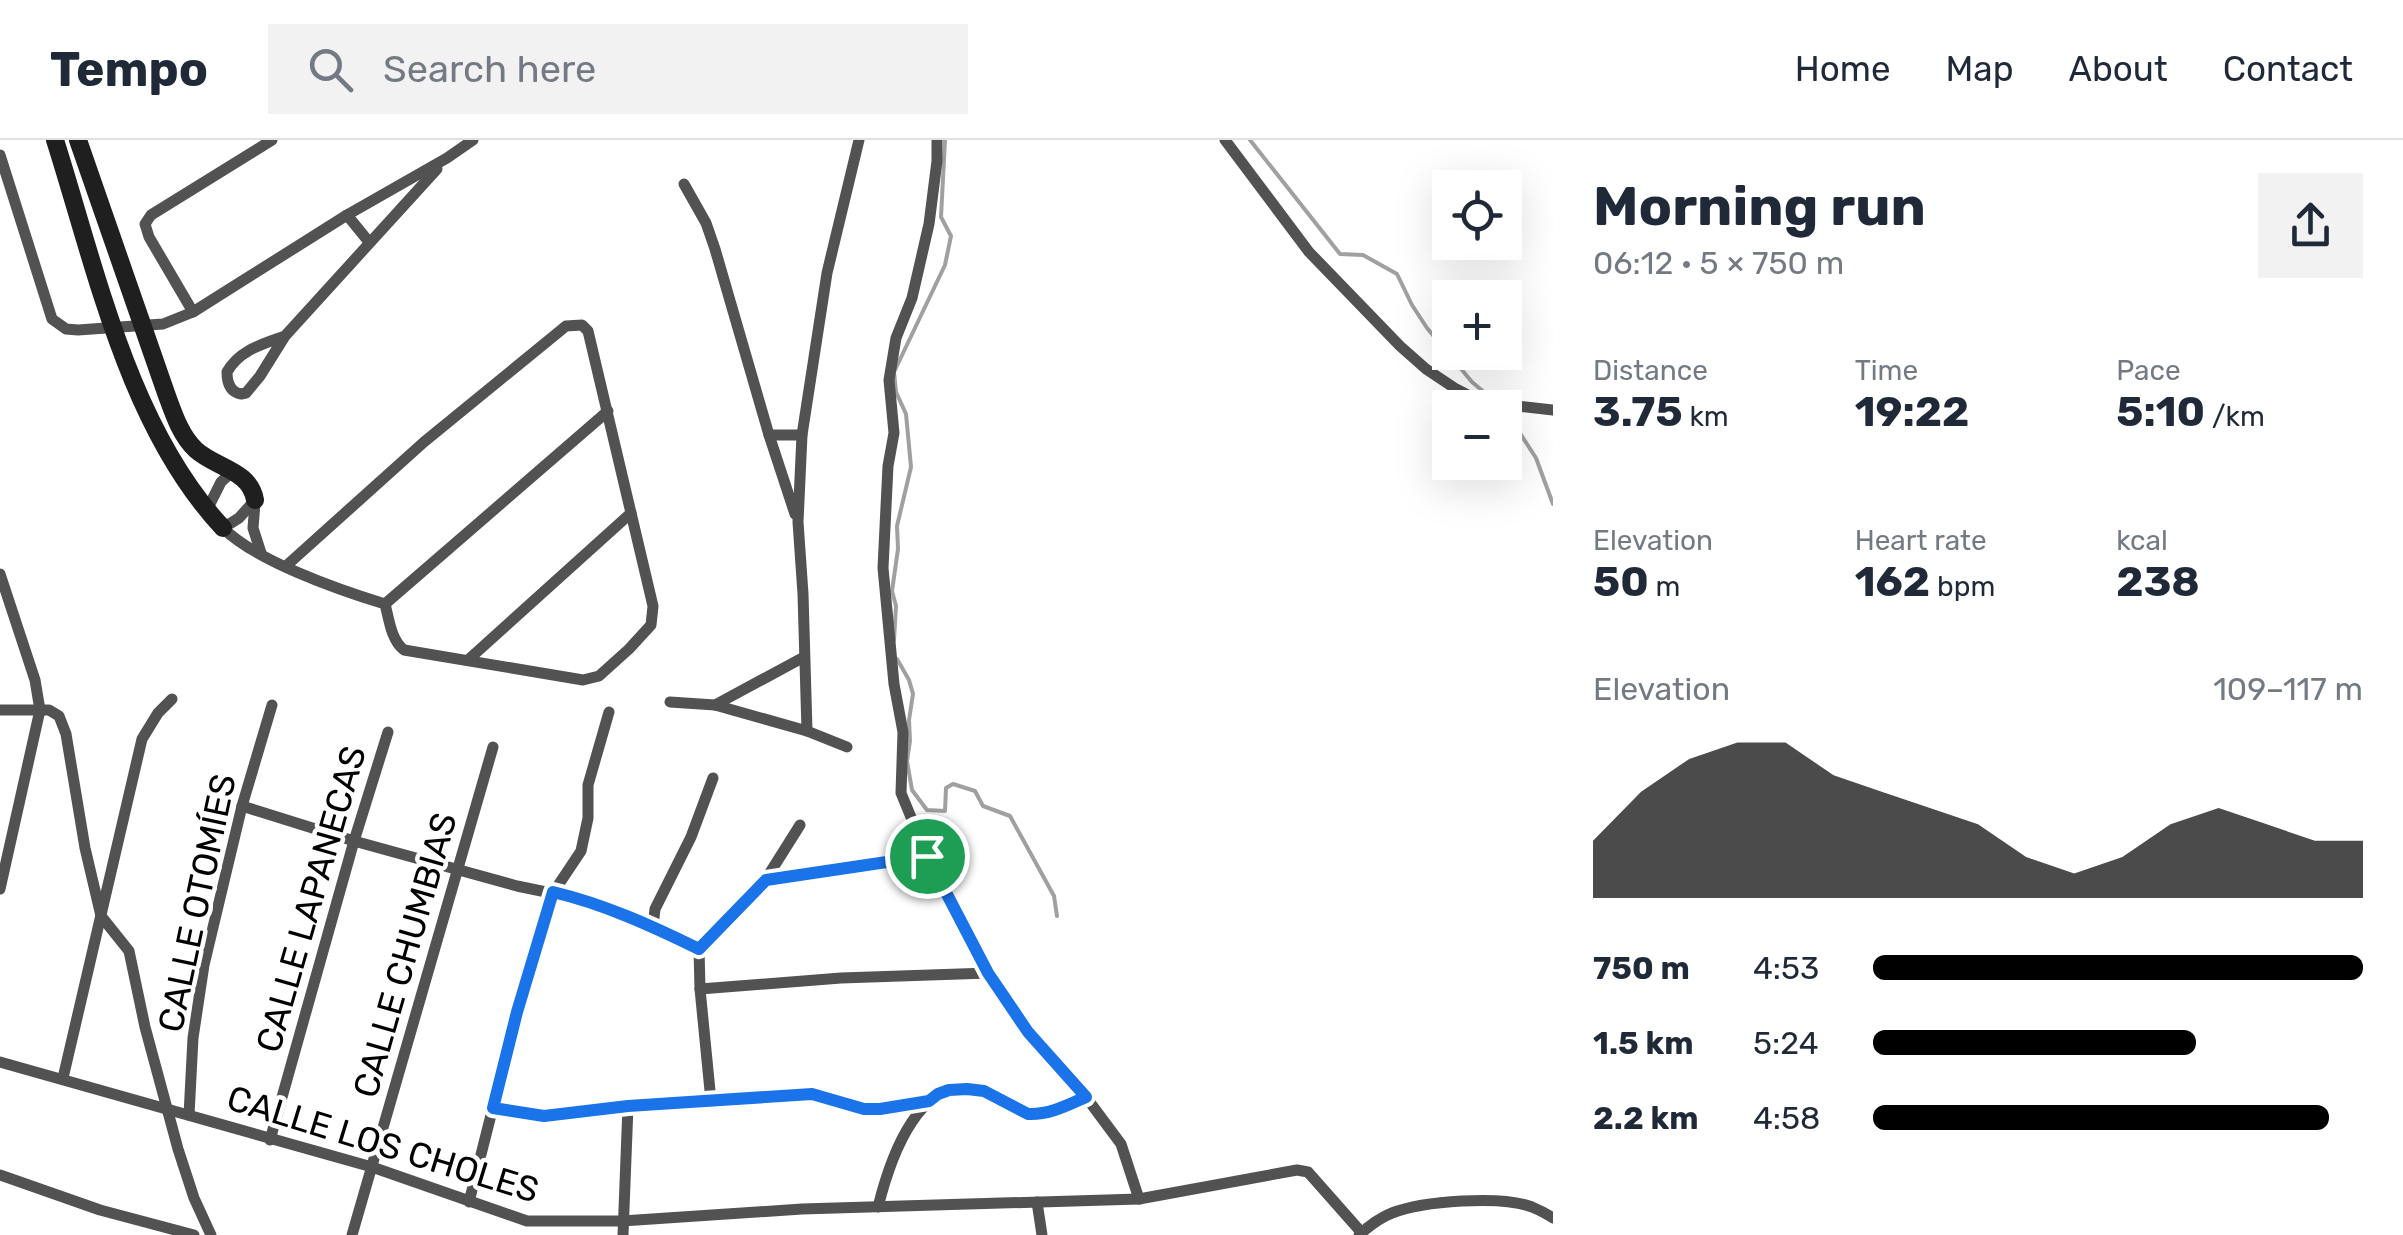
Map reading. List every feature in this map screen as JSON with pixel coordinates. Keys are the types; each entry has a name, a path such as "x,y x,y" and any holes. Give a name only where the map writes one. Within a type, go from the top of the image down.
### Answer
{"street":[{"path":"78,140 183,433 194,448 251,486 254,528 261,553"},
{"path":"194,312 149,238 146,224 151,215 272,140"},
{"path":"0,155 52,319 66,329 114,328 169,323 194,312 474,140"},
{"path":"807,731 798,522 802,436 827,273 859,140"},
{"path":"937,140 929,224 912,298 896,338 889,380 894,433 888,466 884,568 902,732 901,793 927,856 988,973 1028,1032 1086,1097 1120,1144 1140,1199"},
{"path":"1225,140 1309,252 1426,369 1481,402 1553,410"},
{"path":"60,142 114,328 154,428 174,465 233,537 286,566 385,604"},
{"path":"285,336 237,357 226,372 233,391 246,393 285,336 447,158"},
{"path":"684,184 706,223 715,249 798,522"},
{"path":"347,215 369,242"},
{"path":"286,566 424,442 541,346 566,326 582,325 590,337 653,606 648,629 599,676 584,680 404,650 398,646 385,604"},
{"path":"385,604 608,411"},
{"path":"769,435 802,436"},
{"path":"207,510 221,482 233,472"},
{"path":"223,528 240,518 255,500"},
{"path":"468,660 631,513"},
{"path":"0,574 40,710 0,890"},
{"path":"715,705 804,657"},
{"path":"62,1078 142,740 158,713 172,699"},
{"path":"670,702 715,705 807,731 847,747"},
{"name":"CALLE OTOMÍES","path":"189,1115 198,999 242,806 272,705"},
{"path":"0,710 40,710 59,716 66,734 101,916 123,942 133,964 145,1027 168,1109 194,1198 211,1235"},
{"path":"469,1202 517,1012 553,892 581,851 588,818 588,784 609,712"},
{"name":"CALLE LAPANECAS","path":"270,1140 388,732"},
{"name":"CALLE CHUMBIAS","path":"352,1235 493,747"},
{"path":"653,927 656,909 714,778"},
{"path":"242,806 459,870 585,900 699,949"},
{"path":"711,1101 699,949 766,880 800,825"},
{"path":"766,880 927,856"},
{"path":"700,988 988,973"},
{"name":"CALLE LOS CHOLES","path":"0,1062 372,1167 527,1221 623,1228 802,1209 1140,1199 1300,1170 1308,1172 1360,1233"},
{"path":"878,1207 898,1146 918,1114 938,1094 949,1090 984,1091 1035,1115 1086,1097"},
{"path":"493,1108 544,1116 628,1106 812,1094 864,1109 929,1101"},
{"path":"623,1228 628,1106"},
{"path":"0,1174 100,1210 194,1235"},
{"path":"1360,1233 1394,1212 1494,1200 1530,1206 1553,1218"},
{"path":"1037,1202 1042,1235"}],"waterway":[{"path":"894,640 896,606 892,591 897,526 911,467 906,414 896,392 894,372 945,265 951,236 941,217 945,140"},
{"path":"1250,140 1340,254 1363,255 1397,274 1427,328 1482,390"},
{"path":"1522,436 1536,458 1553,504"},
{"path":"897,659 913,694 907,761 912,790 927,810 945,811 946,788 953,784 975,791 983,806 1010,816 1054,896 1057,916"}],"route":[{"path":"927,856 988,973 1028,1032 1086,1097 1035,1115 984,1091 967,1089 949,1090 929,1101 880,1109 848,1106 812,1094 628,1106 544,1116 493,1108 553,892 585,900 699,949 766,880 927,856"}]}
